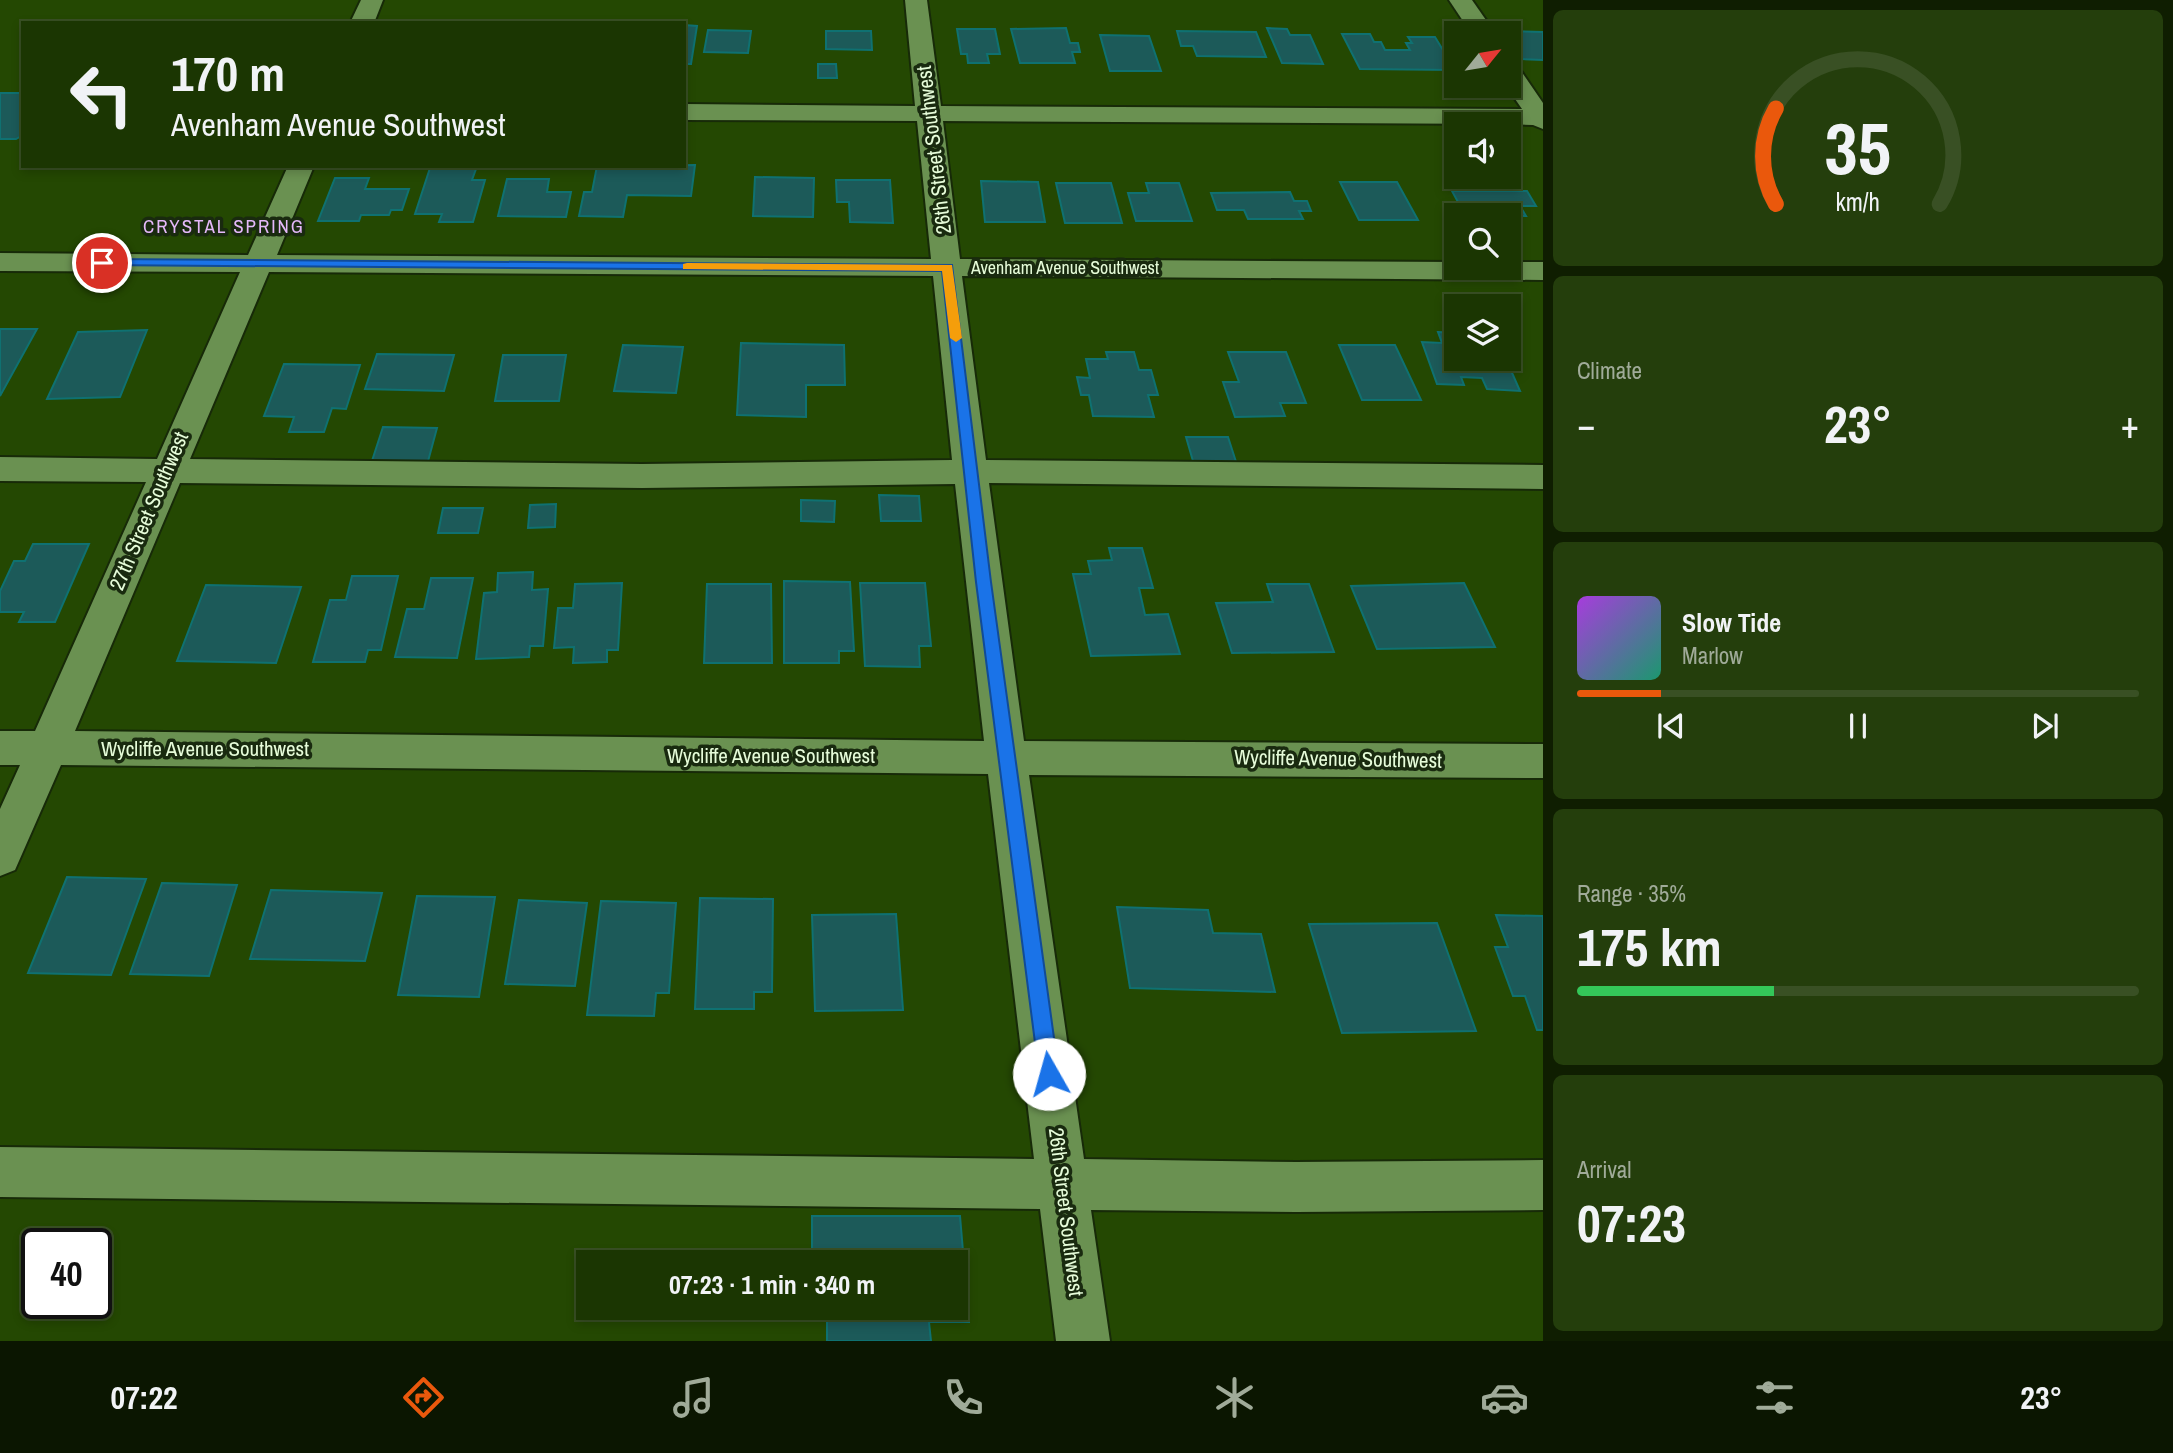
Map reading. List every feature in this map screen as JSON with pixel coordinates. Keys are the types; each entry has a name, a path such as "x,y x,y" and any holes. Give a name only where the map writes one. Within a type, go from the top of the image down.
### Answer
{"street":[{"path":"363,21 372,0"},
{"name":"26th Street Southwest","path":"916,0 971,472 1083,1341"},
{"path":"1461,0 1475,21"},
{"path":"1521,88 1542,118"},
{"path":"686,112 1542,118"},
{"name":"27th Street Southwest","path":"0,857 299,168"},
{"name":"Avenham Avenue Southwest","path":"0,262 1543,271"},
{"path":"0,469 642,476 971,472 1543,477"},
{"name":"Wycliffe Avenue Southwest","path":"0,748 1543,761"},
{"path":"0,1172 1296,1187 1543,1185"}],"building":[{"path":"686,25 697,26 691,64 686,64"},
{"path":"1066,28 1070,43 1078,43 1080,52 1072,52 1075,63 1020,63 1011,29"},
{"path":"1267,28 1287,29 1290,35 1310,35 1323,64 1282,63"},
{"path":"957,29 995,29 1000,54 987,54 989,63 968,63 967,54 961,54"},
{"path":"708,30 751,31 748,53 704,52"},
{"path":"826,31 871,31 872,50 826,49"},
{"path":"1177,31 1256,32 1266,57 1197,56 1193,46 1181,46"},
{"path":"1521,31 1543,32 1543,60 1521,59"},
{"path":"1342,34 1370,34 1374,42 1381,42 1385,50 1410,50 1406,43 1412,43 1408,37 1435,37 1444,52 1444,70 1360,69"},
{"path":"1100,35 1149,36 1161,71 1110,71"},
{"path":"818,64 836,64 837,78 818,78"},
{"path":"0,93 21,93 21,136 16,139 0,139"},
{"path":"686,165 695,165 691,196 627,195 623,217 579,216 584,192 592,192 597,168 686,168"},
{"path":"430,168 476,169 472,180 485,180 473,222 439,222 442,214 415,214"},
{"path":"755,177 814,178 813,217 753,216"},
{"path":"335,178 369,178 365,189 409,189 402,210 391,210 389,215 361,215 359,221 318,221"},
{"path":"507,179 549,179 547,192 571,192 566,217 498,216"},
{"path":"836,180 890,180 893,223 850,222 849,202 837,202"},
{"path":"981,181 1038,182 1045,222 985,222"},
{"path":"1340,182 1397,182 1418,220 1359,220"},
{"path":"1056,183 1111,183 1122,223 1065,223"},
{"path":"1146,183 1179,183 1192,221 1136,221 1128,193 1149,193"},
{"path":"1452,191 1527,191 1536,206 1521,206 1521,203 1458,203"},
{"path":"1290,192 1294,201 1307,201 1311,211 1299,211 1303,219 1248,219 1244,210 1217,210 1211,193"},
{"path":"0,329 37,329 0,396"},
{"path":"147,330 120,397 47,399 78,332"},
{"path":"1438,332 1444,332 1444,371 1511,371 1520,391 1487,389 1482,378 1461,377 1464,385 1437,384 1422,342 1442,343"},
{"path":"741,343 844,345 845,385 806,385 806,417 737,415"},
{"path":"623,345 683,347 676,393 614,391"},
{"path":"1339,345 1395,345 1421,400 1362,400"},
{"path":"1106,352 1134,352 1139,370 1151,370 1158,395 1148,395 1154,417 1093,416 1089,395 1081,395 1077,377 1090,378 1086,359 1108,359"},
{"path":"1228,352 1286,352 1306,403 1280,403 1285,416 1235,417 1223,382 1239,382"},
{"path":"377,354 454,355 444,391 365,389"},
{"path":"503,355 566,355 559,401 495,401"},
{"path":"284,364 360,365 346,409 332,408 324,432 289,432 294,417 264,416"},
{"path":"383,427 437,428 427,465 371,464"},
{"path":"1186,437 1228,437 1238,468 1195,468"},
{"path":"879,495 919,496 921,521 881,521"},
{"path":"801,500 835,501 834,522 801,521"},
{"path":"556,504 555,527 528,528 530,505"},
{"path":"443,508 483,508 478,533 438,533"},
{"path":"33,544 89,544 55,622 19,622 24,612 0,612 0,591 14,561 25,561"},
{"path":"1109,548 1142,548 1153,588 1139,588 1145,615 1168,614 1180,654 1091,656 1073,574 1091,574 1088,561 1112,560"},
{"path":"533,572 532,590 548,589 543,646 530,646 529,657 476,659 484,593 497,592 498,573"},
{"path":"352,576 398,576 381,650 368,650 365,662 313,662 330,600 346,600"},
{"path":"431,578 473,578 457,658 395,657 407,609 424,609"},
{"path":"784,581 850,582 854,651 839,651 839,663 784,663"},
{"path":"622,583 618,650 607,650 607,662 573,663 574,647 554,648 558,608 573,608 575,584"},
{"path":"860,583 925,583 931,646 919,646 920,667 865,666"},
{"path":"1464,583 1495,647 1377,649 1351,586"},
{"path":"707,584 771,584 772,663 704,663"},
{"path":"1267,584 1309,584 1334,652 1232,653 1216,603 1273,602"},
{"path":"206,585 301,587 276,663 177,661"},
{"path":"67,877 146,879 111,975 28,973"},
{"path":"162,883 237,885 209,976 130,974"},
{"path":"271,890 382,893 365,961 250,959"},
{"path":"417,896 495,897 479,997 398,995"},
{"path":"700,898 773,899 772,992 754,992 754,1009 695,1009"},
{"path":"519,900 587,903 575,986 505,984"},
{"path":"601,901 676,903 669,993 656,993 654,1016 587,1015"},
{"path":"1117,907 1208,910 1213,933 1261,934 1275,992 1130,988"},
{"path":"896,914 903,1010 815,1011 812,915"},
{"path":"1496,915 1543,916 1543,1030 1537,1030 1525,996 1513,996 1495,947 1508,947"},
{"path":"1437,923 1476,1031 1342,1033 1309,924"},
{"path":"812,1216 960,1216 963,1250 812,1250"},
{"path":"968,1310 969,1322 929,1322 931,1341 827,1341 827,1320 968,1320"}],"slow traffic":[{"path":"687,266 948,268 956,338"}],"district":[{"name":"CRYSTAL SPRING","path":"224,226"}],"route":[{"path":"102,263 948,268 983,582 1049,1074"}]}
